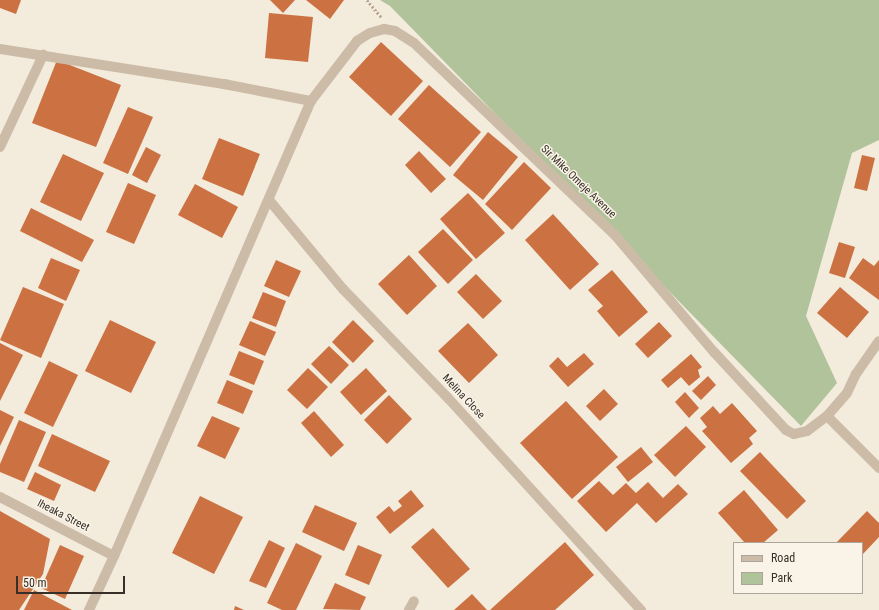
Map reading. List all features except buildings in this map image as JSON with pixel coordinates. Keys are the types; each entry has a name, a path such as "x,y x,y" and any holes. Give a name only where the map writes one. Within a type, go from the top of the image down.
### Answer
{"street":[{"path":"89,610 114,556 311,101 357,41 384,29 395,31"},
{"name":"Sir Mike Omeje Avenue","path":"395,31 414,43 616,235 714,352 786,430 794,434 807,431 827,416 847,393 856,374 879,341"},
{"path":"0,48 311,101"},
{"path":"0,147 43,55"},
{"name":"Melina Close","path":"269,200 343,289 448,398 641,610"},
{"path":"827,416 879,468"},
{"name":"Iheaka Street","path":"0,497 114,556"},
{"path":"409,610 414,600"}],"path":[{"path":"367,0 395,31"}],"green space":[{"path":"380,0 879,0 879,140 852,153 806,316 837,383 801,426 390,6"}]}
